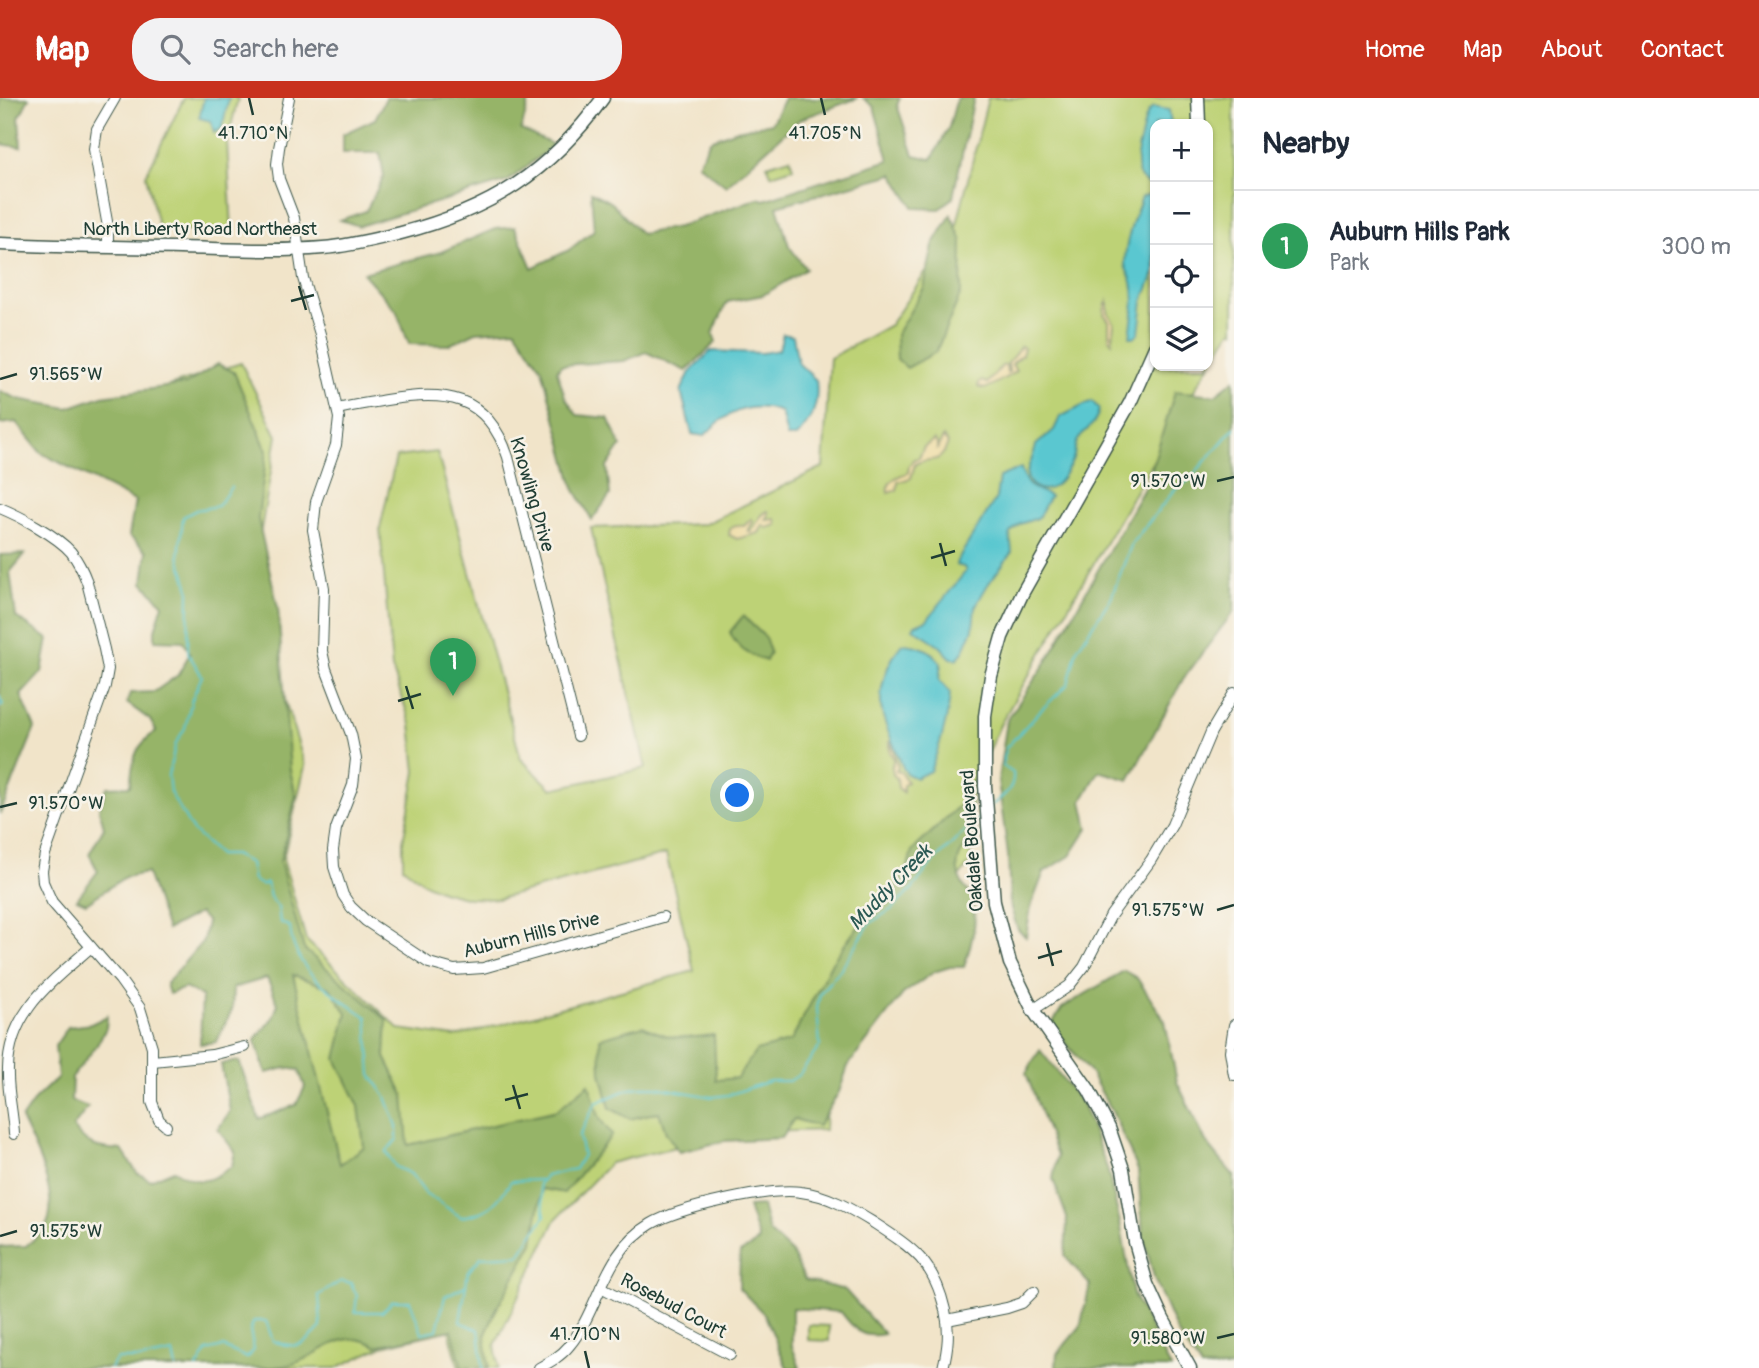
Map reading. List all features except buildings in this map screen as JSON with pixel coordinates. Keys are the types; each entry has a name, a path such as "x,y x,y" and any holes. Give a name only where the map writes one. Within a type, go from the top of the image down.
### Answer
{"main road":[{"name":"North Liberty Road Northeast","path":"0,244 257,251 346,245 393,235 449,219 489,202 544,166 572,138 603,98"},
{"path":"1198,98 1199,119"},
{"name":"Oakdale Boulevard","path":"1150,358 1130,403 1023,592 1002,637 986,706 985,786 998,923 1010,963 1032,1010 1089,1090 1109,1128 1123,1169 1142,1268 1163,1319 1190,1368"}],"street":[{"path":"108,247 108,227 94,149 97,129 115,98"},
{"name":"Auburn Hills Drive","path":"289,98 277,164 279,179 294,218 303,278 338,409 338,437 316,502 313,530 324,588 322,651 326,669 353,740 356,759 353,785 336,830 333,850 337,879 347,902 366,921 423,960 454,970 483,968 663,917"},
{"name":"Knowling Drive","path":"338,409 411,395 441,394 463,401 492,425 508,457 578,736"},
{"path":"0,508 20,517 65,546 73,555 87,582 108,669 105,686 45,854 42,871 52,902 141,1008 147,1024 153,1061 152,1102 159,1120 166,1126"},
{"path":"1032,1010 1069,986 1084,967 1111,915 1151,860 1172,825 1211,732 1234,694"},
{"path":"14,1135 8,1069 11,1046 18,1026 42,990 91,947"},
{"path":"1234,1025 1230,1051 1234,1075"},
{"path":"153,1061 212,1055 244,1047"},
{"path":"539,1368 569,1346 622,1249 639,1232 660,1219 761,1192 798,1191 816,1194 840,1204 901,1241 927,1265 938,1281 947,1320 947,1352 943,1368"},
{"name":"Rosebud Court","path":"601,1287 730,1355"},
{"path":"947,1320 1007,1308 1022,1303 1034,1291"}],"green space":[{"path":"0,98 29,98 19,118 21,147 0,144"},
{"path":"184,98 238,98 227,142 232,230 159,230 146,175"},
{"path":"386,98 530,98 521,130 554,145 508,181 359,226 340,220 366,211 384,176 380,153 343,153 343,134 375,119"},
{"path":"784,98 858,98 800,119 726,186 698,164 710,140 737,130 772,123"},
{"path":"863,98 900,98 897,105 914,155 932,159 949,127 957,98 974,98 953,197 940,209 914,208 893,174 777,206 789,246 806,269 763,295 727,302 713,333 716,342 686,371 646,352 624,361 561,365 557,371 565,397 577,415 608,418 621,446 607,467 610,495 592,520 574,488 542,369 515,329 476,332 449,345 409,344 396,310 363,273 441,252 495,229 515,227 532,268 569,250 594,230 591,192 612,203 641,234 678,227 758,198 764,200 889,160 874,107"},
{"path":"988,98 1234,98 1234,331 1231,331 1213,360 1213,119 1150,119 1150,371 1206,371 1001,723 972,787 970,863 827,1048 825,1130 733,1133 610,1163 556,1219 495,1345 499,1368 459,1368 449,1330 383,1346 336,1368 0,1368 339,1171 134,397 241,363 277,436 260,535 277,674 305,766 283,859 306,940 399,1029 455,1037 694,971 666,854 498,899 469,898 442,891 424,883 403,867 403,841 416,772 411,724 392,668 380,528 396,457 437,452 521,759 552,789 646,768 591,528 705,524 823,467 830,358 890,325 956,228"},
{"path":"790,158 793,168 771,175 767,165"},
{"path":"951,215 962,241 961,293 936,352 907,368 897,359 896,335 924,288 933,245"},
{"path":"218,364 234,372 267,451 258,519 278,608 290,770 296,796 280,862 304,949 387,1020 385,1057 404,1095 408,1145 557,1110 589,1084 600,1119 612,1135 564,1193 542,1189 533,1243 496,1310 485,1336 489,1368 462,1368 452,1330 376,1346 353,1339 343,1340 304,1360 279,1367 0,1368 0,1247 26,1246 44,1229 50,1214 44,1172 21,1119 35,1099 58,1077 55,1046 68,1027 91,1024 107,1016 106,1028 97,1045 72,1077 71,1101 88,1107 73,1127 83,1139 94,1146 122,1150 137,1173 150,1180 174,1170 190,1179 210,1179 232,1166 235,1152 218,1129 230,1111 221,1064 239,1061 259,1119 296,1105 305,1087 299,1070 285,1068 266,1073 255,1040 273,1018 278,1004 267,978 233,988 232,1010 216,1042 200,1044 202,996 185,988 169,994 166,984 203,941 207,922 199,913 167,930 147,873 125,877 86,903 77,899 98,871 89,854 104,827 99,809 107,787 130,786 135,755 156,731 150,720 127,703 130,693 154,692 178,675 190,653 183,641 155,640 155,630 163,604 143,583 147,551 129,536 135,501 41,453 16,422 0,424 0,391 18,399 68,408 102,396 186,384","holes":["293,975 330,988 347,1013 336,1059 359,1106 364,1147 340,1164"]},
{"path":"1234,380 1234,611 1183,679 1129,780 1099,771 1082,801 1088,828 1070,856 1044,872 1031,906 1026,937 1018,930 1010,905 1008,855 998,781 1007,720 1047,661 1148,481 1175,391 1215,395"},
{"path":"25,554 10,572 16,617 48,639 42,672 21,695 35,728 0,814 0,555"},
{"path":"743,616 765,637 770,652 766,661 744,651 733,638 730,632"},
{"path":"967,798 976,833 959,857 958,870 963,885 971,896 975,916 964,967 950,967 934,972 903,994 848,1066 839,1092 818,1126 794,1119 781,1138 724,1141 679,1152 666,1133 659,1112 630,1119 610,1108 601,1073 600,1038 643,1026 677,1037 714,1035 716,1080 737,1078 756,1051 791,1041 832,962 854,932 906,874 912,851"},
{"path":"1124,971 1137,978 1165,1021 1177,1082 1206,1142 1234,1176 1234,1368 1201,1368 1177,1332 1155,1281 1143,1235 1138,1170 1112,1111 1091,1074 1051,1025 1062,1008"},
{"path":"1040,1050 1083,1105 1107,1168 1133,1294 1171,1368 1056,1368 1057,1354 1080,1327 1090,1285 1065,1256 1067,1218 1053,1179 1057,1156 1026,1073"},
{"path":"762,1206 769,1232 792,1253 805,1280 845,1290 884,1334 864,1334 841,1312 792,1308 792,1346 800,1368 787,1368 765,1315 739,1288 740,1253 759,1241 748,1207"},
{"path":"808,1325 829,1326 829,1341 808,1340"}],"sand":[{"path":"1108,301 1108,312 1114,323 1112,342 1109,338 1109,321 1104,314"},
{"path":"1021,346 1024,348 1022,355 1012,364 1016,371 987,388 978,387 982,381 987,383 1002,366 1006,365 1007,373 1009,372 1008,363"},
{"path":"943,437 948,443 941,456 915,464 911,478 898,482 897,490 888,493 891,482 908,473 909,466 914,459 919,458 924,447 934,440 937,450"},
{"path":"768,511 766,520 776,519 777,525 767,528 763,525 759,533 737,539 729,535 730,529 736,525 744,526 751,519 753,522 748,531 751,531"},
{"path":"890,740 898,767 896,771 901,772 907,782 903,785 903,792 898,788 897,779 892,772 894,759 890,752"}],"water":[{"path":"204,98 229,98 222,128 214,133 211,121 199,118"},
{"path":"1153,107 1169,110 1170,119 1150,119 1150,184 1142,179 1137,166 1139,144 1148,113"},
{"path":"1150,194 1150,284 1143,301 1139,333 1130,337 1134,296 1125,264 1133,220 1142,197"},
{"path":"783,334 793,336 798,363 816,380 814,411 796,437 787,437 781,412 758,407 729,415 704,436 692,434 681,391 690,372 711,351 762,353 779,350"},
{"path":"1092,401 1099,409 1098,415 1077,442 1074,456 1060,481 1050,489 1033,486 1027,473 1036,445 1054,430 1060,417"},
{"path":"1021,468 1028,484 1050,496 1038,518 1020,524 1010,533 1012,552 975,607 973,629 963,652 957,659 951,658 939,645 913,628 927,620 966,571 964,567 956,565 957,561 996,498 999,477"},
{"path":"902,644 924,648 937,658 941,663 939,680 950,693 943,733 930,771 916,778 907,774 903,768 881,707 884,678"}],"waterway":[{"name":"Muddy Creek","path":"992,805 1004,795 1012,783 1013,773 1003,766 1006,748 1068,684 1077,649 1111,598 1132,543 1174,491 1189,480 1234,428"},
{"path":"231,487 218,506 196,510 183,517 179,556 189,589 188,653 202,676 192,699 185,728 176,743 168,775 170,792 192,830 219,855 234,855 250,863 253,880 261,885 267,883 270,897 278,907 280,922 290,927 293,943 307,969 341,1000 367,1017 371,1075 386,1097 397,1126 397,1139 386,1152 396,1167 411,1174 425,1193 461,1217 491,1206 511,1181 541,1180"},
{"path":"0,697 3,705 0,706"},
{"name":"Muddy Creek","path":"483,1368 479,1330 460,1322 468,1272 481,1257 519,1255 545,1216 539,1184 546,1176 575,1169 583,1155 579,1136 596,1103 640,1087 656,1087 712,1097 728,1095 770,1081 789,1081 799,1075 820,1046 817,1008 820,993 841,969 870,923 892,909 913,888 931,864 981,816"},
{"name":"Muddy Creek","path":"197,1368 207,1351 223,1347 247,1358 254,1350 250,1330 254,1321 266,1321 273,1341 295,1346 305,1342 321,1327 319,1295 341,1281 351,1283 357,1296 355,1312 382,1312 393,1301 410,1301 422,1333 437,1330 445,1296 465,1286"},
{"name":"Muddy Creek","path":"110,1368 117,1359 142,1359 173,1353 176,1368"}],"place":[{"name":"Auburn Hills Park","path":"453,696"}]}
